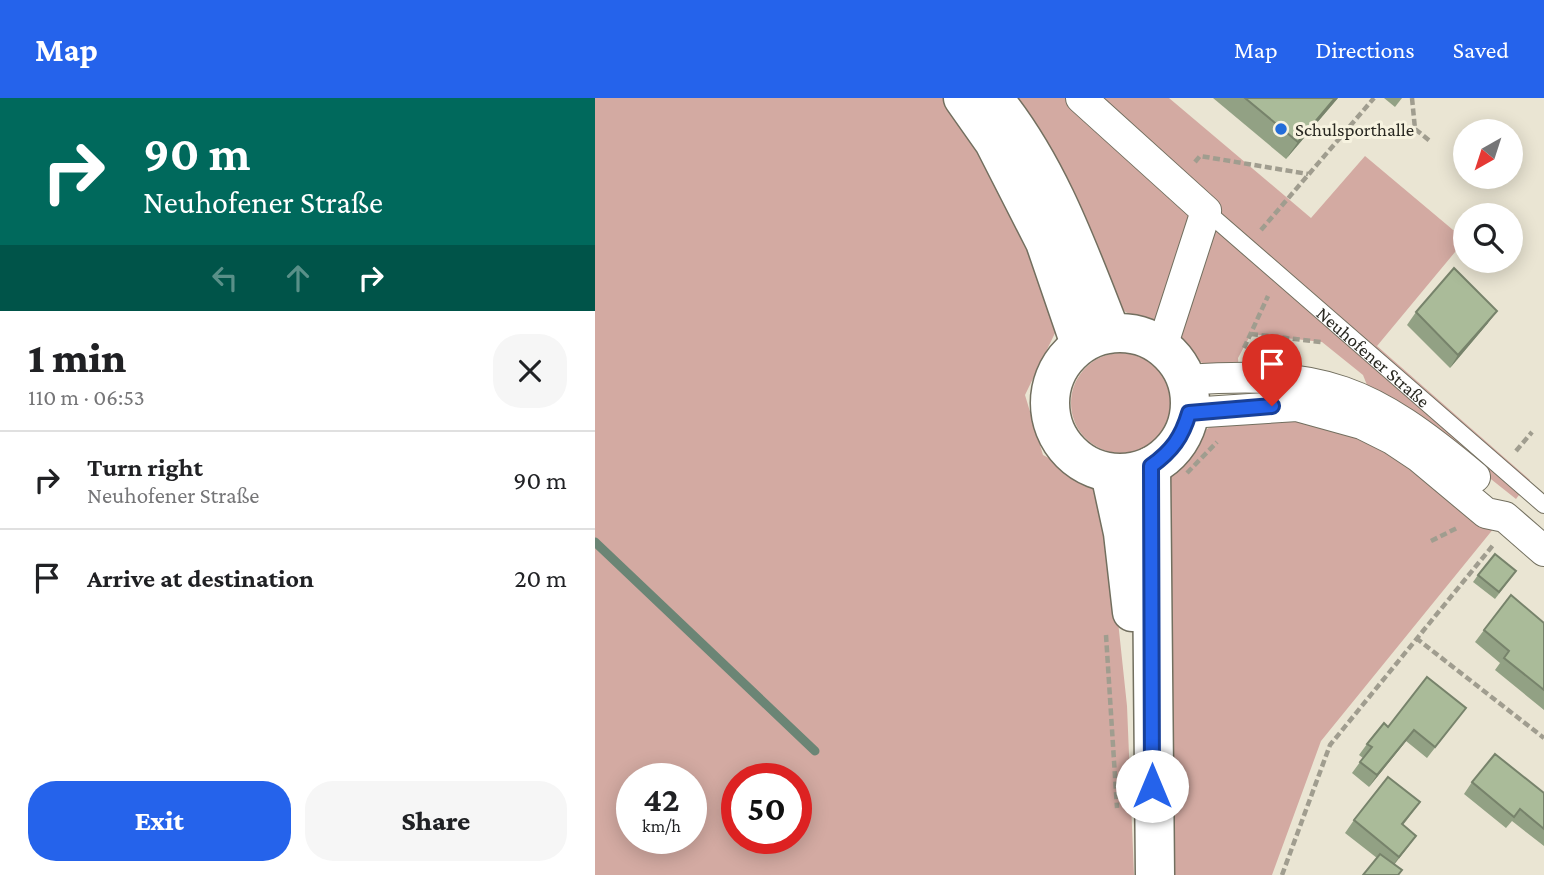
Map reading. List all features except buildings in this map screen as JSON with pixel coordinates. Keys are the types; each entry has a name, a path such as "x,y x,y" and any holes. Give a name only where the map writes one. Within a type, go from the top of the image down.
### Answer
{"main road":[{"path":"963,98 993,142 1096,338"},
{"path":"993,98 1018,128 1071,230 1096,338"},
{"path":"1096,338 1147,338 1163,347 1177,362 1188,397 1183,434 1170,453 1138,471 1109,472 1090,466 1072,454 1059,438 1051,418 1049,397 1054,377 1065,358 1096,338"},
{"path":"1151,466 1152,786 1155,875"},
{"path":"1109,472 1123,533 1152,786"}],"street":[{"path":"1081,98 1206,211 1163,347"},
{"name":"Neuhofener Straße","path":"1188,397 1239,376 1306,380 1342,390 1375,404 1431,440 1499,497 1530,511 1544,551"},
{"name":"Neuhofener Straße","path":"1188,397 1297,406 1328,413 1392,439 1486,513 1530,511"}],"lane":[{"name":"Neuhofener Straße","path":"1206,211 1271,267 1530,511"}],"path":[{"path":"1247,247 1374,98"},
{"path":"1412,98 1415,129 1430,141"},
{"path":"1176,184 1200,156 1309,174"},
{"path":"1239,376 1238,358 1267,304 1271,267"},
{"path":"1251,334 1322,342"},
{"path":"1282,875 1330,745 1499,537 1530,511"},
{"path":"1431,541 1465,524"},
{"path":"1416,638 1544,738"}],"shaded area":[{"path":"595,98 944,98 999,173 1037,267 1056,331 1025,395 1043,455 1091,480 1108,527 1127,706 1134,875 595,875"},
{"path":"1004,98 1169,98 1311,218 1365,156 1453,230 1453,254 1377,346 1530,480 1516,499 1419,422 1369,390 1363,375 1322,342 1251,334 1238,358 1239,370 1212,368 1191,357 1150,325 1124,311 1106,293"},
{"path":"1111,353 1131,353 1157,367 1168,384 1171,403 1168,422 1157,439 1131,453 1111,453 1093,445 1079,431 1071,413 1071,393 1079,375 1093,361"},
{"path":"1309,416 1375,438 1494,528 1321,741 1272,875 1165,875 1170,465 1193,439 1217,422"}],"waterway":[{"path":"595,542 815,751"}],"place":[{"name":"Schulsporthalle","path":"1281,129"}],"route":[{"path":"1152,786 1151,466 1170,453 1183,434 1189,413 1272,406"}]}
